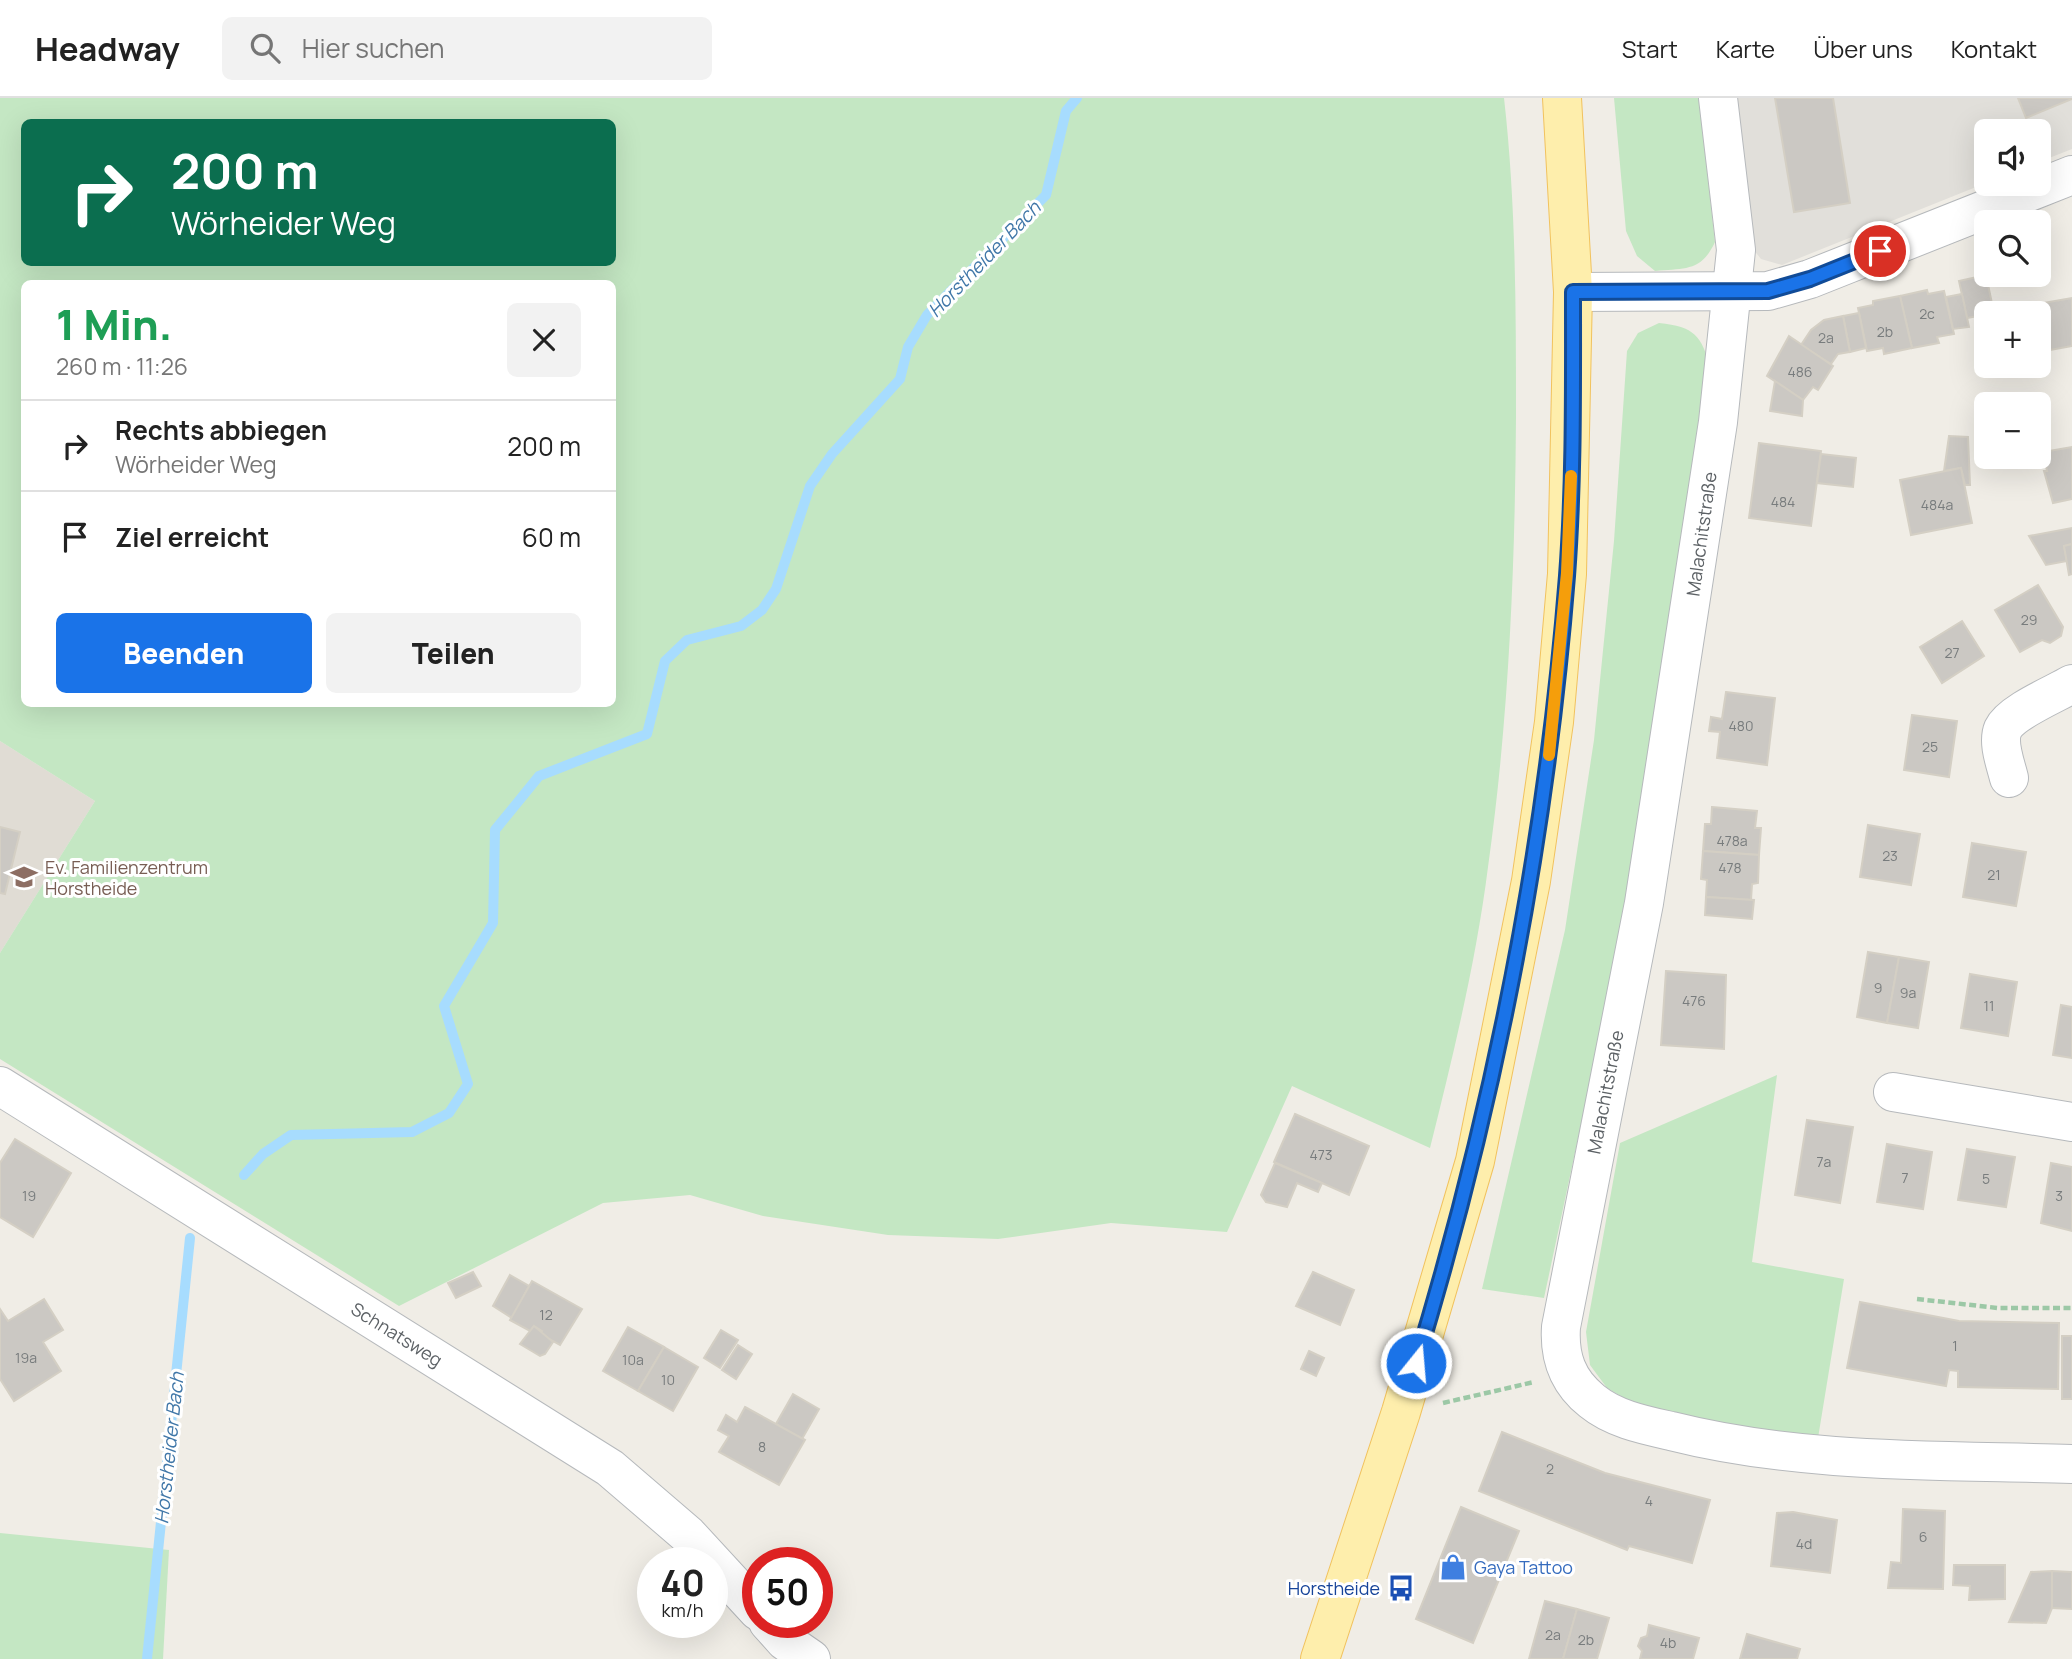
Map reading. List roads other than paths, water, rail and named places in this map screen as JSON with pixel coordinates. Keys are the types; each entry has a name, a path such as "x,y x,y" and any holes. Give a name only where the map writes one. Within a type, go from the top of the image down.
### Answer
{"main road":[{"path":"1320,1659 1401,1412 1475,1161 1531,881 1554,722 1567,573 1573,292 1562,98"}],"street":[{"name":"Malachitstraße","path":"1718,98 1736,250 1718,422 1665,776 1560,1346 1569,1374 1591,1401 1610,1413 1686,1435 1754,1448 1831,1457 2072,1464"},
{"path":"1573,292 1768,291 1810,279 2072,175"},
{"path":"2009,778 2002,746 2003,730 2014,717 2072,684"},
{"path":"1893,1092 2072,1122"},
{"name":"Schnatsweg","path":"3,1094 610,1468 688,1535 742,1594"},
{"path":"782,1638 811,1659"}],"waterway":[{"name":"Horstheider Bach","path":"244,1175 263,1154 291,1135 412,1132 449,1113 468,1084 444,1006 493,923 495,830 539,776 647,734 665,661 687,640 741,626 762,610 776,589 810,486 832,454 900,379 908,347 927,315 1046,195 1066,111 1077,98"},
{"name":"Horstheider Bach","path":"147,1659 190,1238"}],"place":[{"name":"Ev. Familienzentrum Horstheide","path":"24,877"},
{"name":"Gaya Tattoo","path":"1453,1567"},
{"name":"Horstheide","path":"1401,1588"}]}
